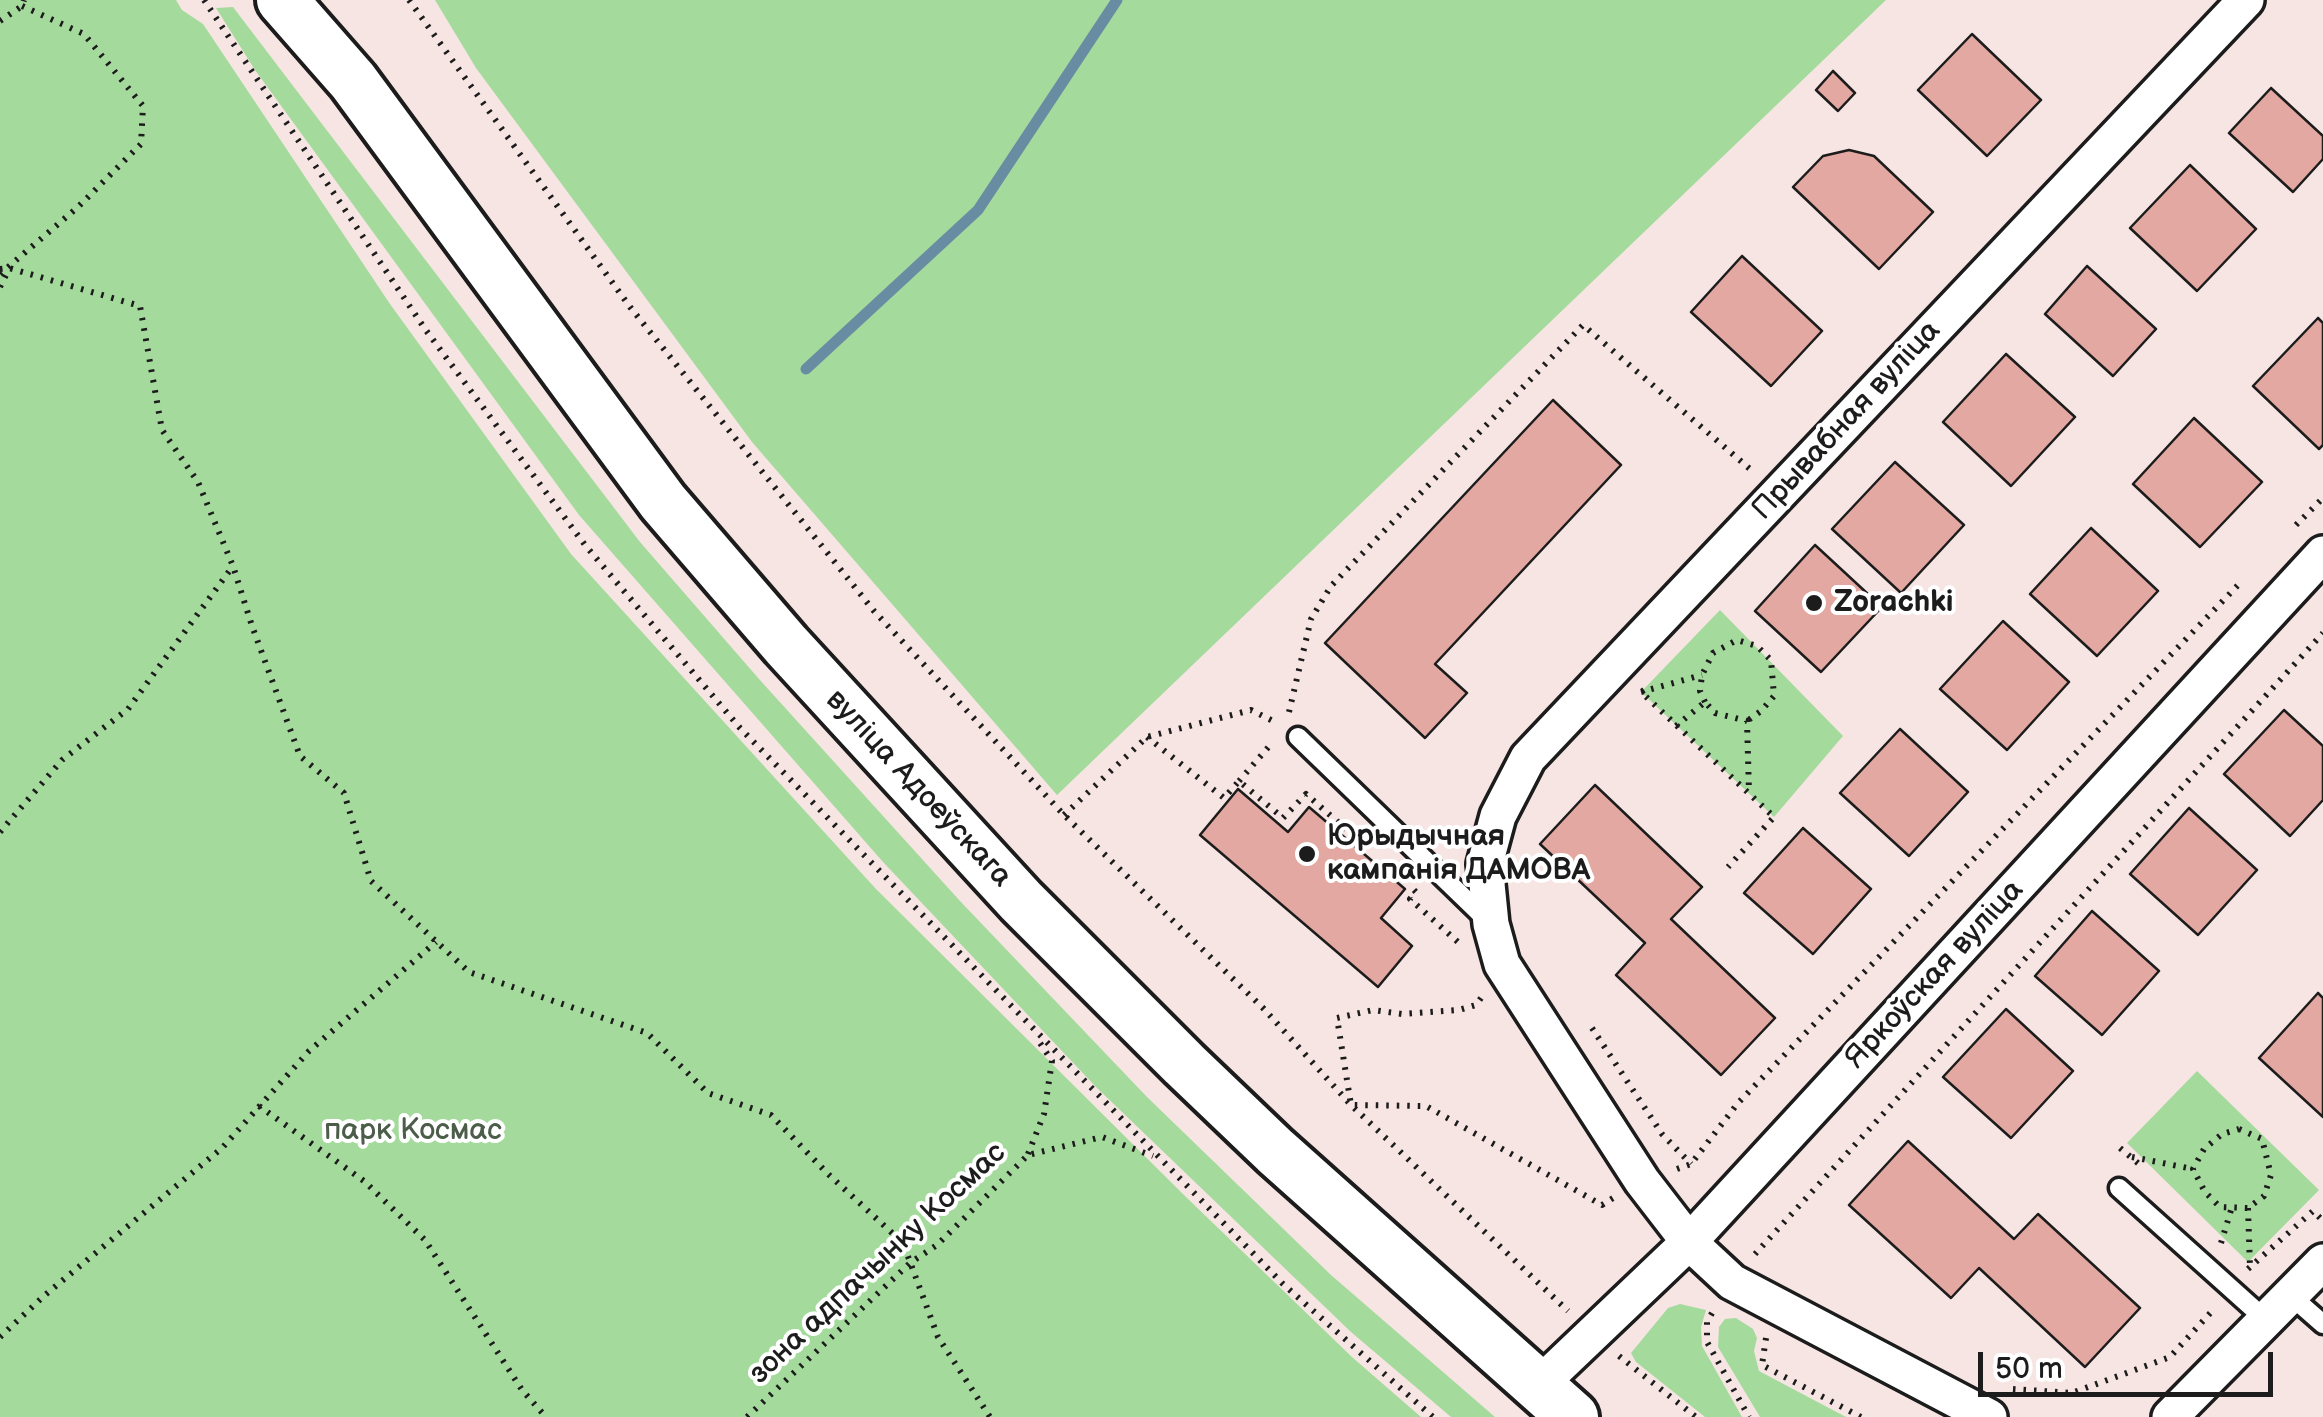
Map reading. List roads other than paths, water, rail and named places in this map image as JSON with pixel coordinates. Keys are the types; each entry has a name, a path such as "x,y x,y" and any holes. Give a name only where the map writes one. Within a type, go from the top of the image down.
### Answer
{"main road":[{"name":"вуліца Адоеўскага","path":"282,0 353,80 664,502 786,645 1022,901 1184,1064 1275,1151 1556,1402"},
{"name":"вуліца Адоеўскага","path":"320,0 353,80"}],"street":[{"name":"Прывабная вуліца","path":"1492,924 1485,864 1498,816 1528,758 2246,0"},
{"name":"Яркоўская вуліца","path":"1556,1402 1579,1322 1689,1242 2323,554"},
{"path":"1492,924 1502,964 1642,1181 1689,1242 1732,1282 1996,1403"},
{"path":"2170,1417 2323,1262"}],"lane":[{"path":"1298,737 1492,924"},
{"path":"2119,1188 2266,1320"},
{"path":"2290,1295 2323,1324"}],"waterway":[{"path":"806,369 978,210 1117,0"}],"place":[{"name":"Zorachki","path":"1814,603"},
{"name":"Юрыдычная кампанія ДАМОВА","path":"1307,854"}],"park label":[{"name":"парк Космас","path":"413,1131"}]}
